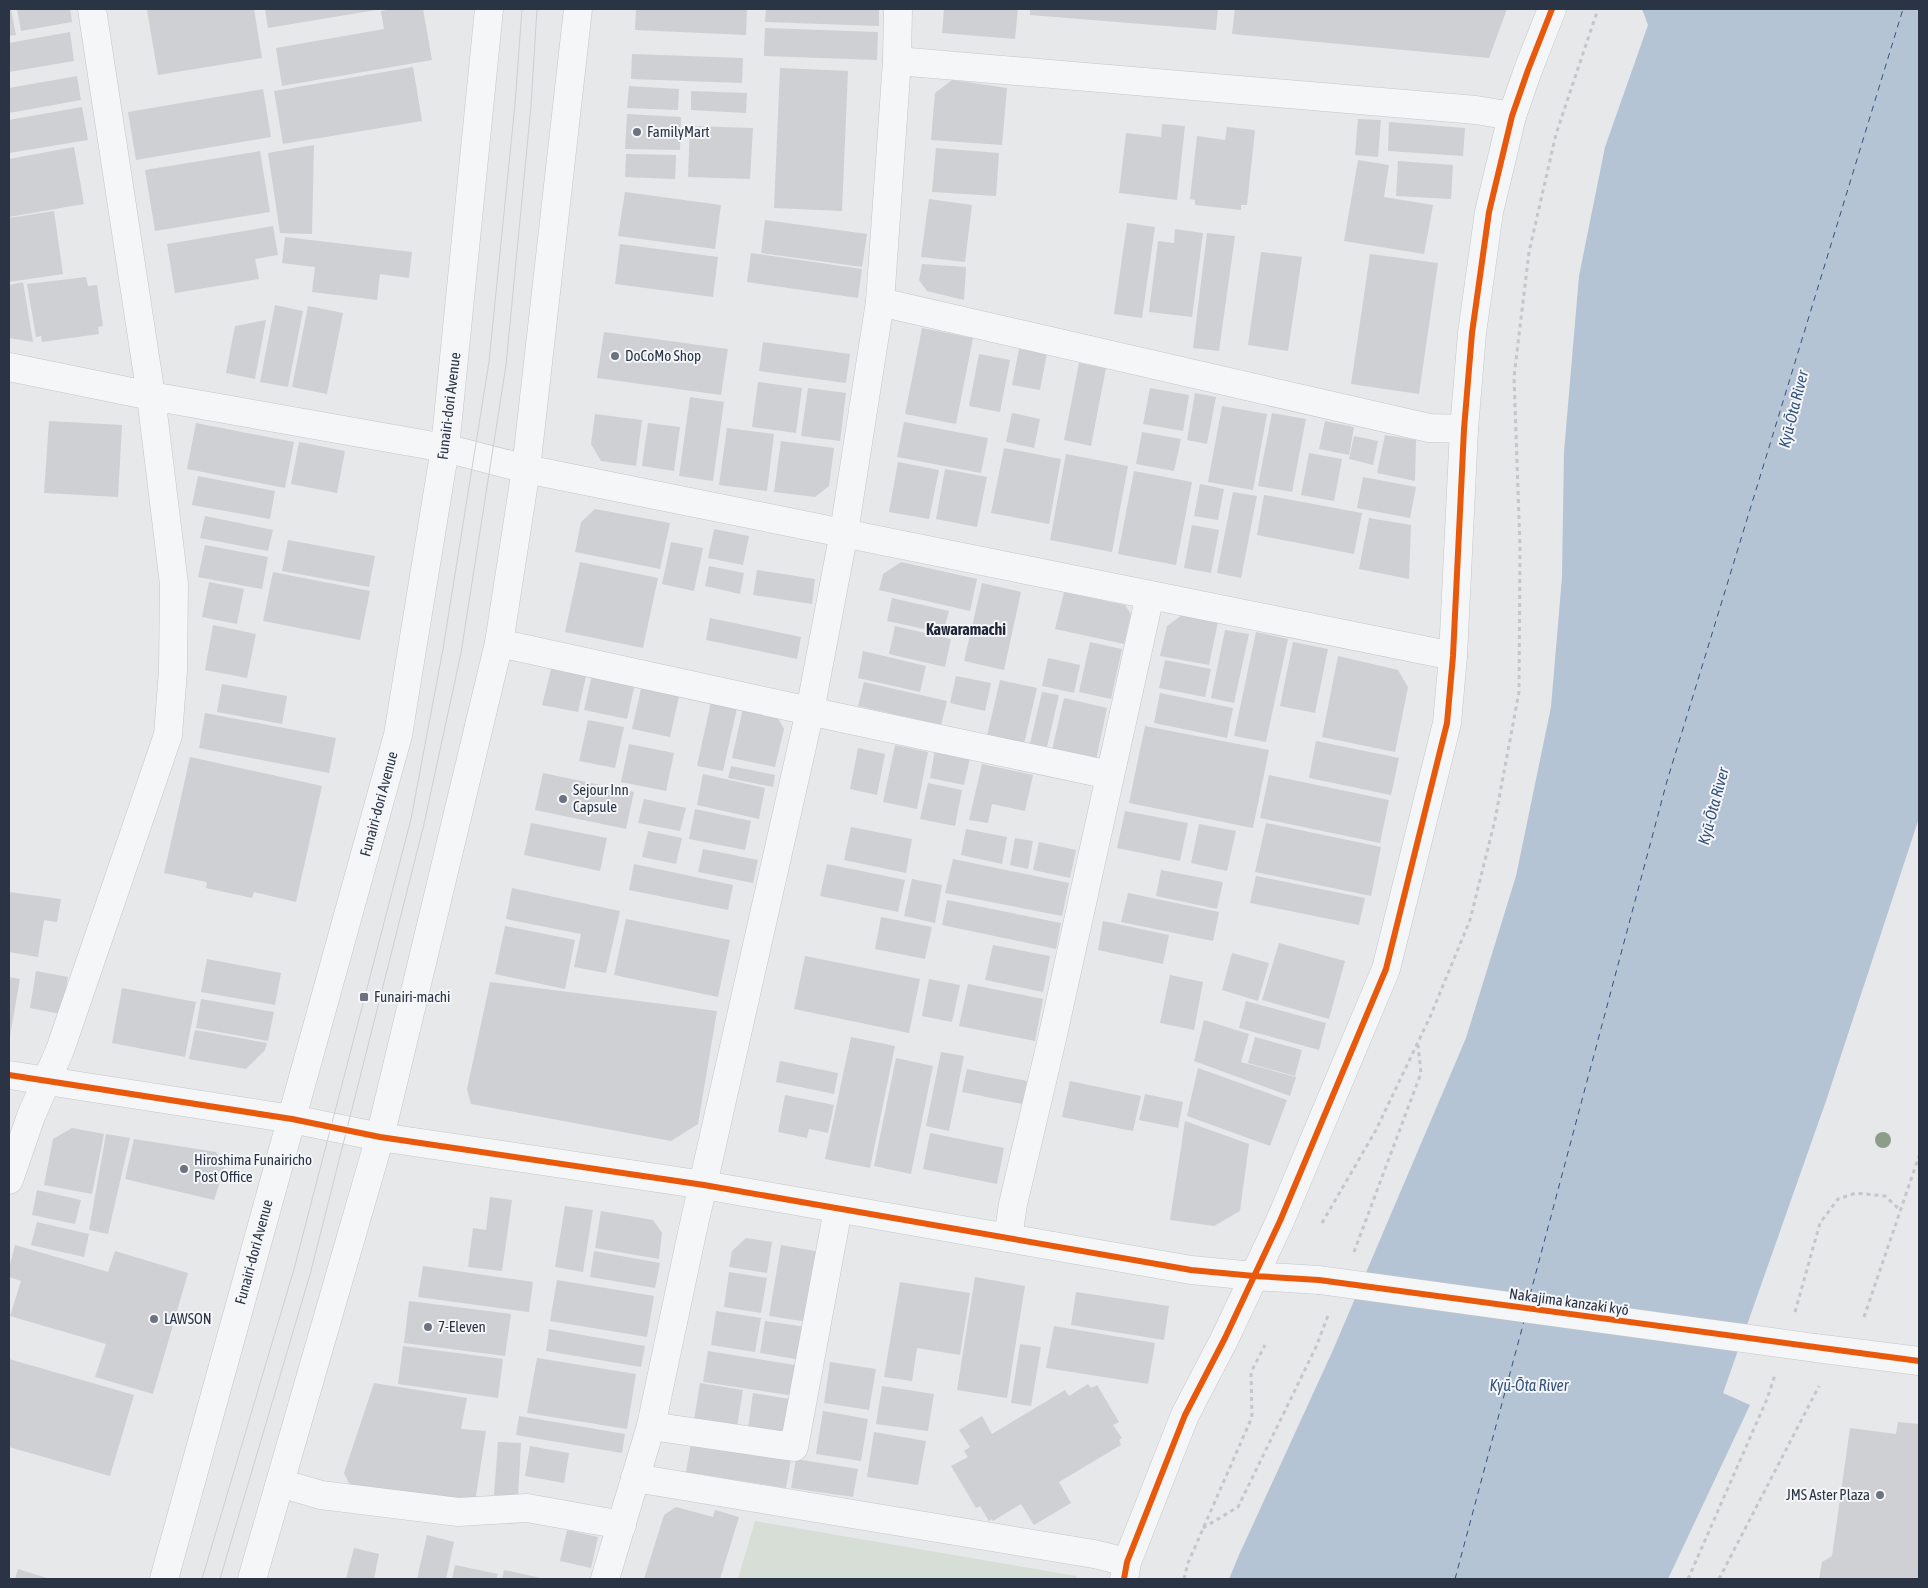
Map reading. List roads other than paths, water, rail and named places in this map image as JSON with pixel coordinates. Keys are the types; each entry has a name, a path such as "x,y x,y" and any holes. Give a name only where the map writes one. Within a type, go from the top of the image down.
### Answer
{"street":[{"path":"9,1180 31,1116 60,1050 168,735 173,671 174,584 151,396 92,9"},
{"name":"Funairi-dori Avenue","path":"164,1579 398,735 445,448 489,9"},
{"path":"252,1579 380,1137 500,643 526,469 578,9"},
{"path":"605,1579 651,1426 810,711 844,532 880,302 897,61 898,9"},
{"path":"635,1478 1094,1554 1125,1571 1185,1415 1225,1338 1280,1220 1386,969 1447,723 1453,656 1464,429 1472,333 1490,212 1512,116 1552,9"},
{"path":"897,61 1476,110 1512,116"},
{"path":"880,302 1429,428 1464,429"},
{"path":"9,366 151,396 445,448 526,469 1453,656"},
{"path":"1008,1238 1150,595"},
{"path":"500,643 1110,775"},
{"name":"Nakajima kanzaki kyō","path":"9,1075 292,1119 380,1137 704,1185 1191,1270 1319,1280 1919,1361"},
{"path":"651,1426 794,1447 838,1209"},
{"path":"280,1484 321,1494 458,1512 527,1508 622,1525"}],"water":[{"name":"Kyū-Ōta River","path":"1642,9 1919,9 1919,818 1826,1101 1723,1393 1750,1405 1668,1579 1229,1579 1333,1350 1466,1038 1516,876 1551,707 1562,577 1564,452 1579,276 1605,147 1648,25"}],"tram line":[{"path":"202,1579 294,1269 411,819 443,649 489,362 515,104 522,9"},
{"path":"220,1579 311,1271 424,824 461,653 506,365 531,106 537,9"}],"place":[{"name":"FamilyMart","path":"637,132"},
{"name":"DoCoMo Shop","path":"615,356"},
{"name":"Sejour Inn Capsule","path":"563,799"},
{"name":"Funairi-machi","path":"364,997"},
{"name":"Hiroshima Funairicho Post Office","path":"184,1169"},
{"name":"LAWSON","path":"154,1319"},
{"name":"7-Eleven","path":"428,1327"},
{"name":"JMS Aster Plaza","path":"1880,1495"}],"district":[{"name":"Kawaramachi","path":"966,629"}]}
